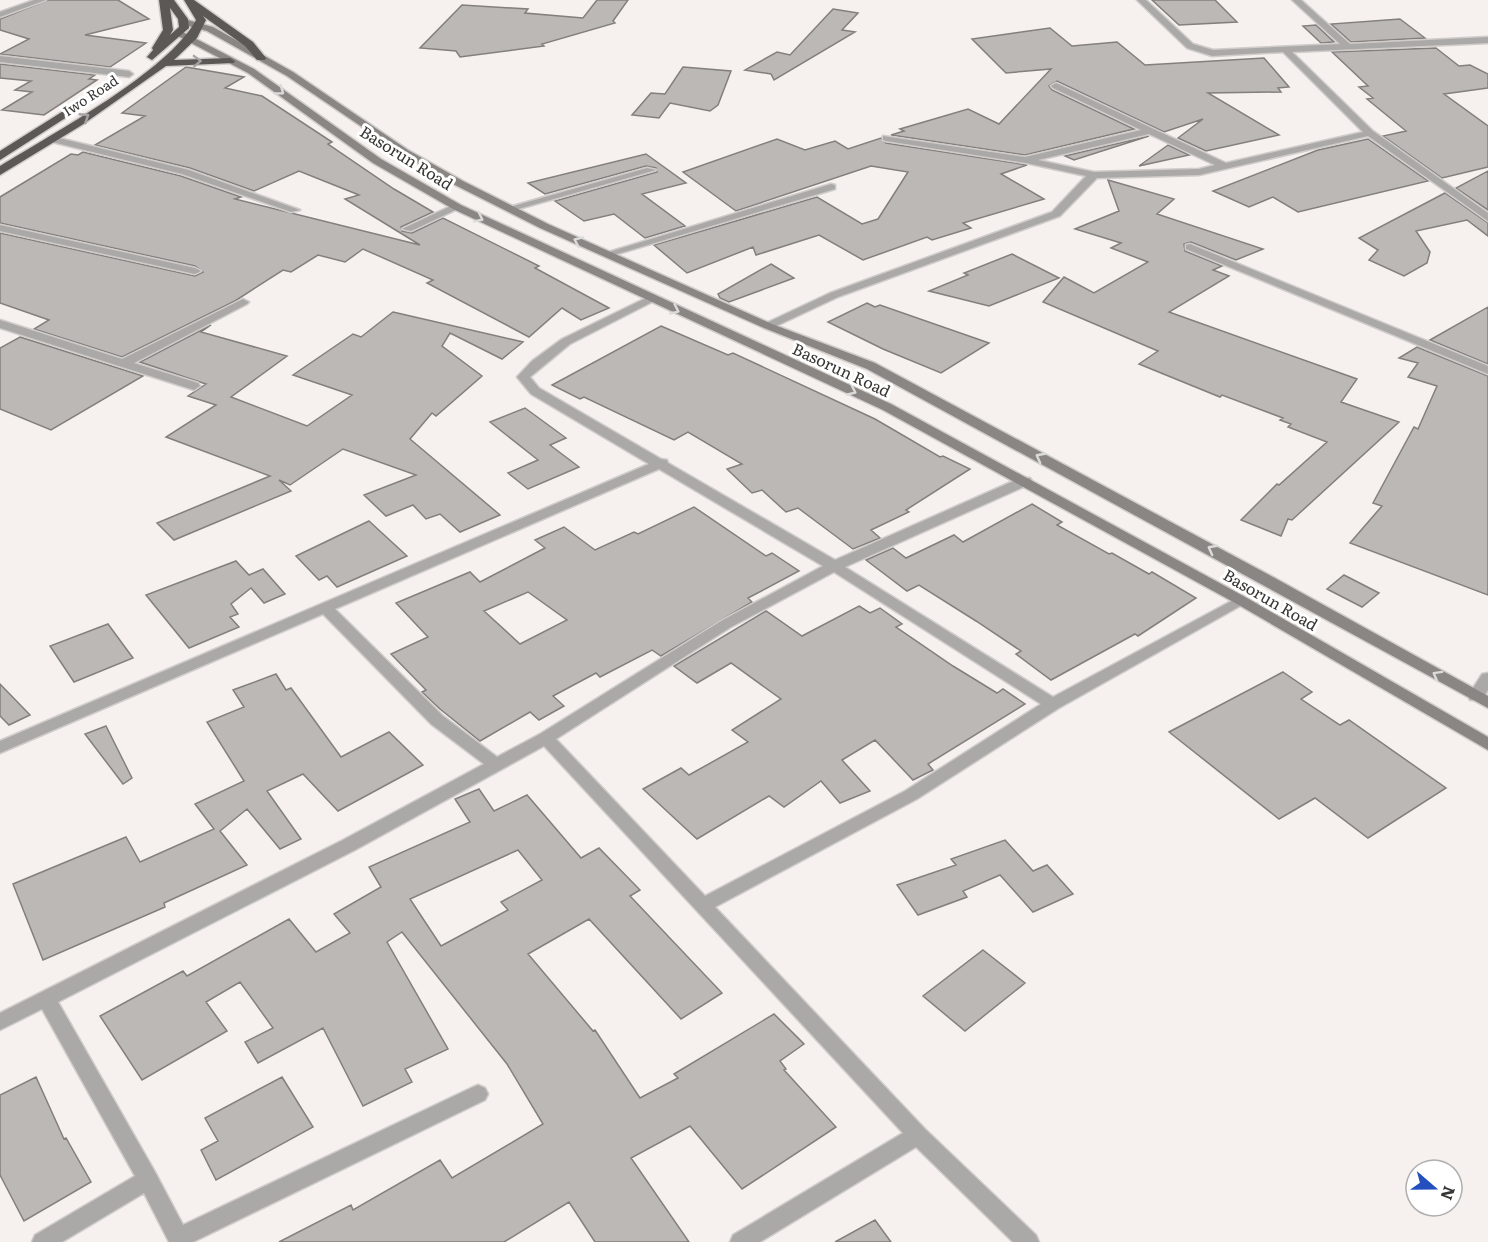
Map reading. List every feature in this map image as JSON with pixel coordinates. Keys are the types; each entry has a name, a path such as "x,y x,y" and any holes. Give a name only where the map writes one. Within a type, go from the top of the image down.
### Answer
{"highway":[{"path":"141,65 167,36 168,21 164,0"},
{"path":"169,0 184,22 184,28 179,33"},
{"path":"190,2 201,20 201,26"},
{"path":"190,2 249,44 261,58"},
{"name":"Iwo Road","path":"0,171 165,63 192,39 201,26"},
{"name":"Iwo Road","path":"0,156 129,74 179,33"},
{"path":"165,63 230,61"}],"main road":[{"name":"Basorun Road","path":"184,22 201,26 290,74 405,152 459,183 544,226 768,326 871,366 1268,580 1482,700"},
{"name":"Basorun Road","path":"179,33 251,71 377,161 458,207 518,238 887,407 1242,601 1488,744"},
{"path":"518,238 544,226"}],"street":[{"path":"0,15 42,0"},
{"path":"1141,0 1183,41 1200,50 1224,53 1488,40"},
{"path":"1296,0 1347,46"},
{"path":"1471,40 1488,49"},
{"path":"1286,51 1370,133 1488,218"},
{"path":"0,60 129,74"},
{"path":"1056,86 1225,166"},
{"path":"1026,160 1149,132"},
{"path":"886,138 1026,160 1094,175 1188,172 1225,166 1370,133"},
{"path":"51,139 185,172 295,210"},
{"path":"511,208 651,170"},
{"path":"768,326 834,295 1056,214 1066,208 1083,182 1094,175"},
{"path":"607,254 831,187"},
{"path":"407,229 458,207"},
{"path":"0,228 195,271"},
{"path":"1190,247 1488,370"},
{"path":"651,299 555,349 535,363 523,377 535,391 662,463 834,566 1053,704"},
{"path":"122,364 243,302"},
{"path":"0,324 194,386"},
{"path":"0,747 324,606 662,463"},
{"path":"0,1022 349,845 546,738 726,624 834,566 1025,481"},
{"path":"703,904 911,795 1053,704 1242,601"},
{"path":"324,606 437,720 495,764"},
{"path":"1482,700 1488,678"},
{"path":"546,738 918,1135 1028,1242"},
{"path":"46,1000 148,1179 179,1240 478,1094"},
{"path":"741,1242 918,1135"},
{"path":"43,1242 148,1179"}],"building":[{"path":"48,0 118,0 149,19 85,35 146,43 110,67 0,54 29,39 0,30 0,19"},
{"path":"597,0 628,0 613,21 615,23 542,44 544,46 460,57 456,51 420,48 462,5 528,9 525,13 583,18"},
{"path":"1152,0 1215,0 1237,22 1179,25"},
{"path":"833,9 858,13 842,30 855,32 774,80 771,74 745,70 777,52 790,55"},
{"path":"1400,19 1425,38 1351,42 1331,24"},
{"path":"1316,25 1334,42 1321,43 1303,26"},
{"path":"1050,28 1072,46 1117,42 1145,65 1264,58 1289,87 1278,88 1281,92 1208,93 1279,135 1206,151 1178,138 1203,119 1164,132 1057,81 1049,86 1052,90 1134,129 1025,155 891,135 904,131 900,129 968,109 999,124 1051,69 1006,73 972,39"},
{"path":"1436,48 1459,66 1470,65 1488,74 1488,88 1444,94 1488,126 1488,167 1442,178 1383,136 1406,131 1367,99 1373,98 1359,87 1368,86 1332,52"},
{"path":"0,64 95,75 89,79 97,80 44,115 2,110 32,92 15,90 31,81 0,78"},
{"path":"186,67 244,77 225,88 262,96 332,142 328,144 394,189 433,212 401,227 402,231 412,233 443,218 539,266 535,268 609,308 581,320 562,308 529,337 427,283 433,280 363,249 345,262 318,255 291,272 283,270 235,301 122,357 34,329 49,320 0,303 0,233 195,276 203,272 195,266 0,223 0,197 71,154 78,155 83,152 181,176 241,197 235,199 420,245 345,199 359,195 299,171 254,191 190,168 95,145 145,116 122,113"},
{"path":"683,67 731,71 718,105 710,111 670,103 659,118 632,115 651,93 665,94"},
{"path":"1149,136 1074,160 1065,156"},
{"path":"881,138 886,143 1027,165 1001,174 1044,199 963,223 971,228 932,240 927,237 863,260 819,235 756,255 753,247 687,273 654,245 817,197 862,224 878,219 908,172 871,166 736,211 683,172 777,139 805,150 835,141 848,149"},
{"path":"1368,139 1428,181 1298,212 1273,197 1249,207 1213,191 1318,150"},
{"path":"1168,145 1189,155 1139,166"},
{"path":"646,154 686,183 642,194 685,226 645,238 614,214 584,221 555,201 657,172 656,168 646,166 545,194 528,183"},
{"path":"1488,171 1488,210 1456,188"},
{"path":"1108,180 1174,199 1157,214 1263,249 1236,260 1191,242 1184,244 1185,251 1222,266 1213,270 1229,276 1169,312 1357,379 1341,402 1399,422 1292,520 1288,519 1281,536 1241,520 1277,484 1279,485 1327,442 1288,427 1291,424 1280,420 1283,418 1222,395 1220,397 1139,364 1158,351 1043,302 1064,277 1094,293 1148,262 1111,248 1121,243 1075,229 1119,211"},
{"path":"1445,193 1488,223 1488,236 1467,220 1416,231 1430,252 1427,263 1404,276 1369,260 1378,250 1359,238"},
{"path":"1012,254 1059,278 989,306 929,291 968,275 964,273"},
{"path":"771,264 794,278 729,302 720,298 718,294"},
{"path":"867,303 875,307 880,305 989,343 941,373 883,349 828,322"},
{"path":"1488,307 1488,364 1430,340"},
{"path":"393,312 523,342 502,359 450,333 442,346 482,376 436,416 432,413 410,439 500,515 460,532 440,514 426,519 413,505 386,516 364,495 416,475 343,449 290,485 279,480 291,491 174,540 157,523 270,476 166,437 216,405 188,396 206,384 140,362 211,325 201,332 287,356 231,397 307,426 352,395 293,375 353,334 361,337"},
{"path":"661,326 728,355 733,353 875,419 940,457 943,456 970,469 906,510 909,512 871,530 880,538 853,549 798,508 786,512 762,490 752,493 727,469 742,464 688,432 674,440 584,397 580,399 552,385"},
{"path":"20,337 143,376 51,430 0,409 0,348"},
{"path":"1417,347 1488,376 1488,595 1350,543 1382,506 1373,503 1414,427 1418,429 1437,386 1408,377 1418,363 1399,358"},
{"path":"525,408 566,438 550,445 579,467 528,489 508,473 538,460 490,422"},
{"path":"1032,504 1062,522 1057,525 1149,574 1152,572 1196,598 1138,636 1135,634 1051,680 1016,654 1021,651 976,621 919,585 907,591 866,560 893,548 906,558 954,535 963,542"},
{"path":"694,507 766,556 772,553 799,571 748,598 752,602 661,656 652,650 600,677 596,673 553,696 564,706 539,720 530,712 480,741 422,692 426,690 391,654 428,637 396,603 470,572 480,582 545,548 535,540 564,527 595,550 634,532 638,534","holes":["528,592 567,620 520,644 484,611"]},
{"path":"369,521 407,556 337,587 327,576 319,580 296,556"},
{"path":"236,561 249,575 263,569 285,594 264,603 251,588 231,604 238,614 230,617 239,627 189,648 146,595"},
{"path":"1344,575 1379,593 1362,607 1327,589"},
{"path":"859,606 870,613 880,608 902,624 896,627 953,666 997,693 1003,689 1025,704 928,764 933,770 913,780 875,740 842,760 870,791 840,803 821,781 784,807 769,796 697,839 643,789 681,768 689,775 748,742 732,730 781,699 731,663 697,683 674,666 766,611 802,636"},
{"path":"108,624 133,658 74,682 50,646"},
{"path":"1283,672 1312,692 1301,699 1340,725 1349,720 1446,788 1368,838 1315,798 1279,819 1169,732"},
{"path":"276,674 286,690 291,688 341,757 389,732 423,765 338,811 303,774 267,791 301,839 280,849 247,809 220,831 247,865 164,903 165,907 43,960 13,884 126,837 140,862 214,829 195,804 244,781 207,722 244,707 233,690"},
{"path":"0,684 30,715 9,725 0,716"},
{"path":"106,726 132,778 123,784 85,734"},
{"path":"479,789 494,811 527,795 581,858 599,848 640,890 630,896 722,993 681,1019 589,919 528,954 593,1031 595,1030 640,1098 678,1078 674,1074 774,1014 804,1044 780,1061 786,1069 784,1070 836,1127 742,1189 690,1126 631,1158 689,1242 595,1242 569,1202 504,1242 279,1242 351,1205 353,1210 440,1160 452,1178 543,1124 507,1064 402,932 387,942 448,1049 405,1069 412,1082 363,1106 323,1028 258,1063 245,1042 273,1028 240,982 206,1002 227,1031 142,1080 100,1016 183,971 187,976 289,919 316,952 350,933 334,914 381,887 369,867 470,822 455,799","holes":["518,850 542,880 501,902 508,910 441,946 410,899"]},
{"path":"1005,840 1033,871 1047,865 1073,894 1033,912 1000,875 963,891 967,897 918,915 897,885 956,865 951,859"},
{"path":"983,950 1025,983 965,1031 923,996"},
{"path":"36,1077 64,1139 66,1138 91,1182 24,1221 0,1175 0,1095"},
{"path":"282,1077 313,1127 216,1180 201,1150 218,1141 205,1118"},
{"path":"875,1220 891,1242 835,1242"}]}
